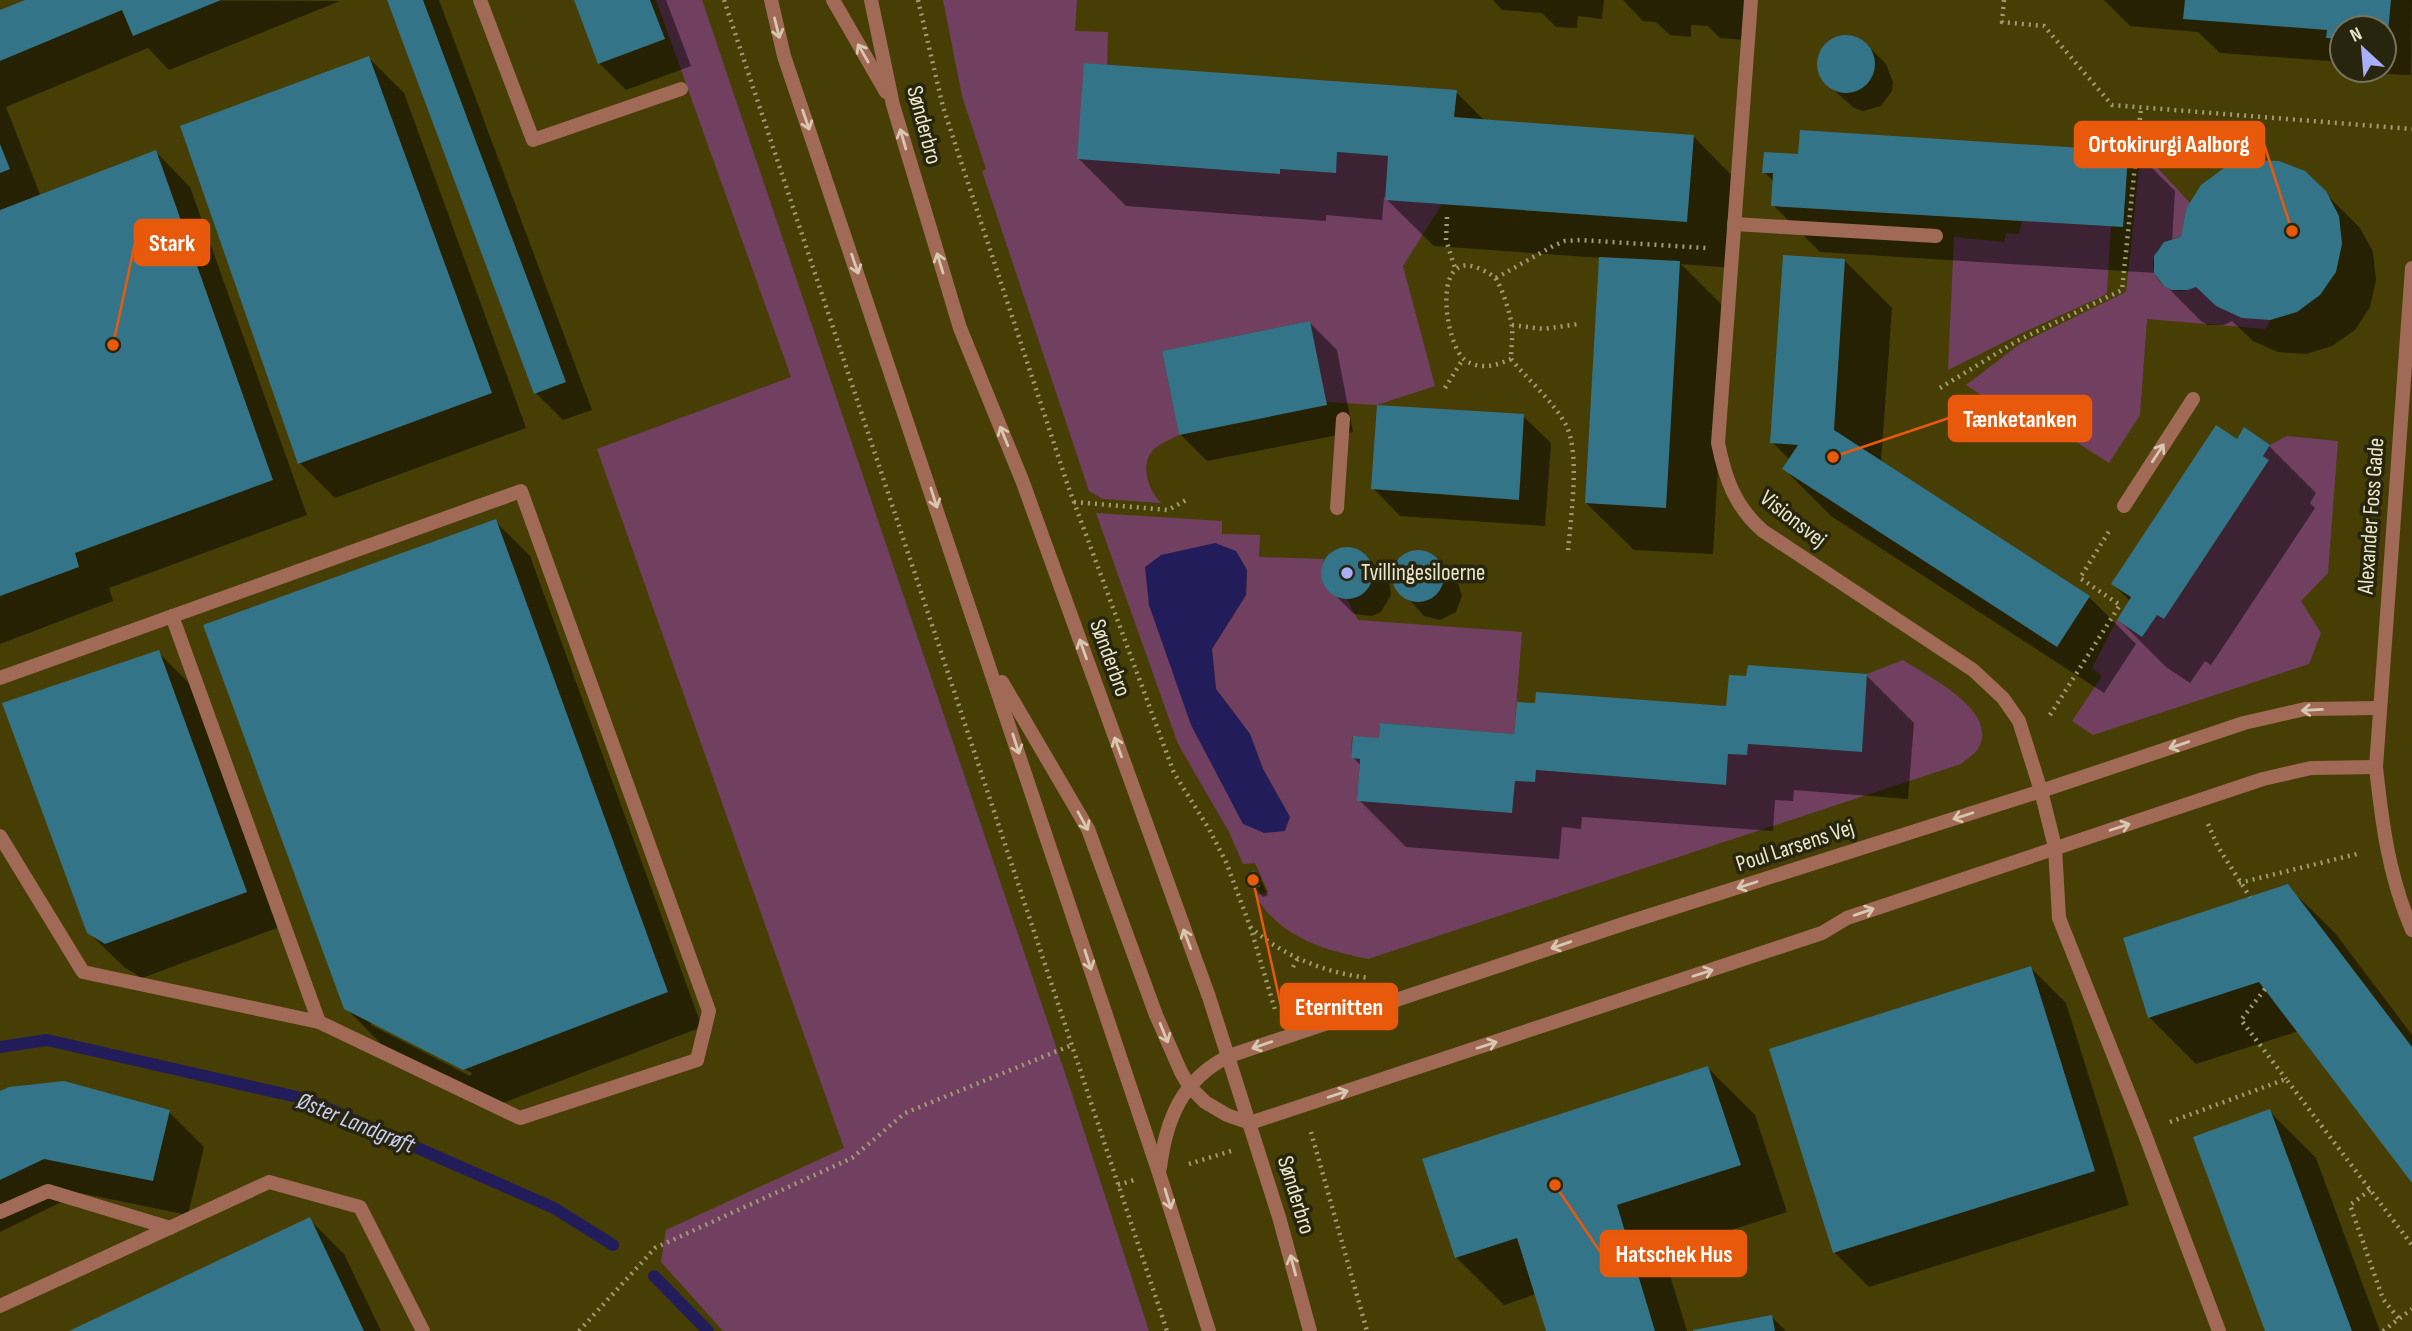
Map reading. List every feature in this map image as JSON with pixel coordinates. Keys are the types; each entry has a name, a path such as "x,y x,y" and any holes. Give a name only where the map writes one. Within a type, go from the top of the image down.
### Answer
{"street":[{"path":"480,0 533,139 681,89"},
{"path":"771,0 784,56 987,656 1209,1331"},
{"path":"833,0 893,105"},
{"name":"Sønderbro","path":"871,0 893,105 960,328 1022,480 1229,1056 1279,1217 1310,1331"},
{"name":"Visionsvej","path":"1751,0 1718,443 1723,471 1737,504 1748,519 1973,670 2003,698 2019,721 2055,847 2059,918 2219,1331"},
{"path":"1734,224 1936,236"},
{"name":"Alexander Foss Gade","path":"2412,268 2409,364 2376,767 2382,825 2390,866 2412,930"},
{"path":"2124,506 2193,399"},
{"path":"1337,508 1343,419"},
{"path":"0,678 521,491 709,1011 697,1059 520,1118 319,1022 83,972 0,836"},
{"path":"172,616 319,1022"},
{"path":"987,656 1088,830 1156,1015 1175,1061 1189,1086 1205,1102 1227,1115 1250,1123 1822,933 1847,918 2263,779 2311,768 2376,767"},
{"name":"Poul Larsens Vej","path":"1159,1173 1171,1118 1189,1086 1210,1066 1229,1056 1626,923 2041,791 2244,723 2305,709 2380,708"},
{"path":"0,1306 269,1182 360,1207 423,1331"},
{"path":"0,1212 48,1191 170,1227"}],"path":[{"path":"724,0 1167,1331"},
{"path":"918,0 943,107 1074,502 1174,773 1226,862 1250,926 1265,977"},
{"path":"2004,0 2002,22 2044,26 2112,105 2412,129"},
{"path":"1940,388 2017,341 2122,290 2141,108"},
{"path":"1447,217 1446,240 1455,268"},
{"path":"1496,278 1565,241 1732,250"},
{"path":"1511,359 1497,366 1479,366 1463,359 1455,343 1446,294 1450,276 1455,268 1466,264 1496,278 1512,325 1511,359 1556,410 1566,426 1573,458 1568,553"},
{"path":"1512,325 1543,329 1579,324"},
{"path":"1445,388 1463,359"},
{"path":"1074,502 1168,510 1186,500"},
{"path":"2050,715 2120,605 2080,578 2124,506"},
{"path":"2218,847 2250,897"},
{"path":"2239,883 2346,857"},
{"path":"1250,926 1261,937 1313,966 1350,976 1375,978"},
{"path":"1293,967 1298,958"},
{"path":"2265,989 2241,1020 2412,1245"},
{"path":"579,1331 655,1248 852,1158 905,1113 1072,1045"},
{"path":"2144,1132 2286,1079"},
{"path":"1309,1127 1367,1331"},
{"path":"1118,1185 1256,1143"},
{"path":"2370,1190 2350,1205 2383,1299 2399,1319"},
{"path":"2383,1331 2412,1309"}],"shaded area":[{"path":"656,0 702,0 1071,1091 1149,1331 723,1331 661,1262 666,1230 844,1148 597,449 791,377"},
{"path":"943,0 1077,0 1075,31 1108,32 1107,65 1085,63 1078,159 1279,174 1280,169 1335,173 1337,152 1388,156 1385,199 1442,204 1403,266 1435,386 1377,405 1326,402 1310,321 1162,351 1179,435 1153,450 1147,463 1147,478 1161,503 1103,499 1089,491 982,171 986,169 962,96"},
{"path":"2141,150 2190,203 2186,209 2181,237 2166,242 2157,251 2153,261 2154,272 2160,282 2169,289 2181,291 2196,287 2229,312 2270,320 2266,329 2147,319 2140,415 2109,463 2023,408 2015,418 1966,385 2020,344 2126,292"},
{"path":"2022,221 2111,226 2107,292 1948,370 1954,237 2004,242 2006,233 2019,234"},
{"path":"2287,436 2338,441 2328,573 2301,601 2321,633 2309,664 2093,735 2072,721 2102,676 2092,668 2117,620 2142,637 2157,615 2164,619 2269,460 2263,456 2270,445"},
{"path":"1096,513 1222,521 1222,534 1260,535 1259,557 1324,559 1322,580 1325,586 1333,595 1347,599 1358,620 1522,632 1514,734 1380,723 1379,738 1352,737 1351,758 1360,759 1357,801 1512,813 1515,781 1534,782 1536,770 1726,785 1728,754 1746,755 1748,744 1861,752 1867,674 1903,660 1943,685 1971,708 1979,721 1982,735 1978,749 1961,764 1368,959 1304,940 1277,922 1265,910 1255,896 1268,892 1255,863 1243,864 1229,832 1178,744","holes":["1236,551 1247,570 1246,595 1212,649 1216,689 1250,734 1263,769 1290,817 1165,647 1149,605"]},
{"path":"1215,543 1236,551 1247,570 1246,595 1212,649 1216,689 1250,734 1263,769 1290,817 1285,831 1264,833 1243,824 1191,725 1149,605 1145,567 1161,555"}],"building":[{"path":"25,0 221,0 133,36 122,10 0,61 0,10"},
{"path":"387,0 423,0 566,382 534,394"},
{"path":"574,0 650,0 665,39 598,64"},
{"path":"2185,0 2391,0 2390,14 2328,14 2328,38 2327,30 2183,19"},
{"path":"1846,35 1857,37 1870,48 1875,64 1873,75 1862,88 1846,93 1835,91 1822,80 1817,64 1819,53 1830,40"},
{"path":"369,56 492,393 298,464 180,126"},
{"path":"1084,63 1457,90 1454,117 1694,135 1687,222 1385,200 1388,156 1337,152 1336,173 1280,169 1280,174 1077,159"},
{"path":"1800,130 2098,149 2099,140 2129,142 2123,227 1771,206 1773,173 1762,173 1764,152 1798,154"},
{"path":"0,144 10,169 0,173"},
{"path":"156,150 273,480 75,553 79,567 0,596 0,210"},
{"path":"2251,160 2279,161 2305,171 2326,191 2339,216 2342,244 2336,272 2320,295 2297,312 2270,320 2242,318 2216,306 2196,287 2171,290 2164,286 2154,273 2154,256 2164,242 2181,237 2186,209 2201,185 2224,168"},
{"path":"1783,255 1845,259 1834,430 2090,596 2057,647 1782,469 1798,445 1770,443"},
{"path":"1599,257 1680,261 1666,508 1585,503"},
{"path":"1310,321 1327,405 1179,435 1162,351"},
{"path":"1377,405 1524,414 1519,500 1371,489"},
{"path":"2216,425 2237,439 2244,427 2270,445 2263,456 2269,460 2164,619 2157,615 2142,637 2117,620 2131,597 2111,584"},
{"path":"496,519 668,992 463,1070 344,1009 203,625"},
{"name":"Tvillingesiloerne","path":"1347,547 1357,549 1365,555 1371,563 1371,583 1365,591 1357,597 1347,599 1337,597 1329,591 1323,583 1321,573 1323,563 1329,555 1337,549"},
{"path":"1418,550 1437,557 1444,576 1437,595 1418,602 1399,595 1392,576 1399,557"},
{"path":"159,650 247,892 105,944 87,933 2,703"},
{"path":"1748,665 1867,674 1862,752 1748,744 1747,755 1728,754 1726,785 1536,770 1535,782 1515,781 1512,813 1357,801 1360,759 1351,758 1353,736 1379,738 1380,723 1514,734 1517,702 1535,703 1536,692 1726,706 1729,675 1746,676"},
{"path":"1254,871 1260,886 1253,889 1247,874"},
{"path":"2288,884 2412,1047 2412,1183 2259,982 2148,1018 2123,938"},
{"path":"2031,966 2095,1171 1833,1253 1769,1049"},
{"path":"1708,1066 1741,1165 1617,1205 1655,1331 1546,1331 1517,1238 1455,1258 1422,1159"},
{"path":"64,1081 170,1110 153,1181 44,1159 0,1180 0,1091 9,1087"},
{"path":"2270,1109 2352,1331 2265,1331 2193,1137"},
{"path":"310,1217 364,1331 69,1331"},
{"path":"1772,1315 1775,1331 1693,1331 1693,1330"}],"waterway":[{"name":"Øster Landgrøft","path":"0,1047 47,1040 306,1099 554,1208 613,1245"},
{"name":"Øster Landgrøft","path":"654,1276 708,1331"}],"place":[{"name":"Ortokirurgi Aalborg","path":"2292,231"},
{"name":"Stark","path":"113,345"},
{"name":"Tænketanken","path":"1833,457"},
{"name":"Tvillingesiloerne","path":"1347,573"},
{"name":"Eternitten","path":"1253,880"},
{"name":"Hatschek Hus","path":"1555,1185"}]}
